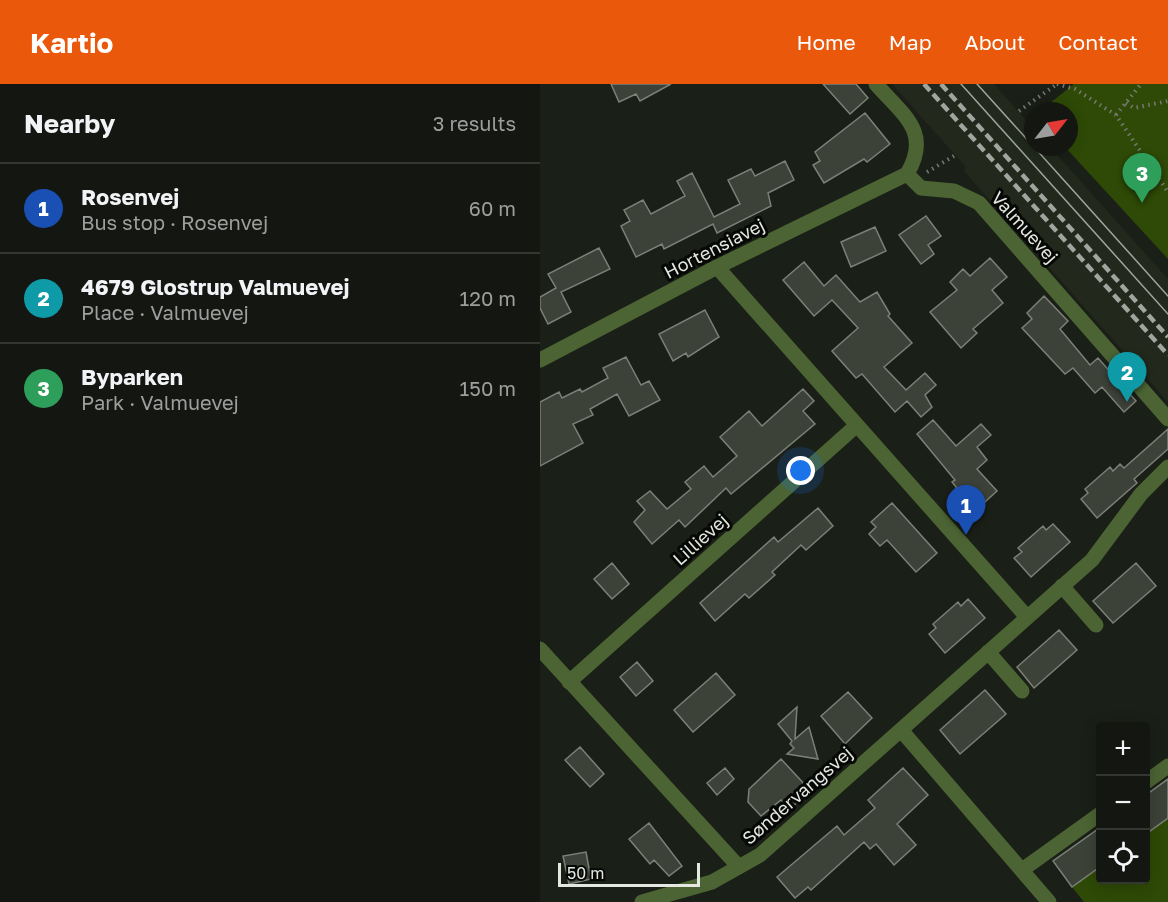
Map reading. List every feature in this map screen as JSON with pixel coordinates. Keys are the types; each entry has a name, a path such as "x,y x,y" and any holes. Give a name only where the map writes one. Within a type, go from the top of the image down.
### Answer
{"street":[{"path":"876,84 915,130 918,143 917,157 907,174"},
{"name":"Hortensiavej","path":"540,360 717,267 907,174"},
{"name":"Valmuevej","path":"907,174 921,188 954,191 980,203 1168,419"},
{"path":"717,267 1027,617"},
{"name":"Lillievej","path":"568,682 857,425"},
{"name":"Søndervangsvej","path":"642,902 712,882 760,855 1092,560 1141,494 1168,467"},
{"path":"1062,586 1096,625"},
{"path":"540,649 739,867"},
{"path":"988,652 1022,691"},
{"path":"901,730 1049,902"},
{"path":"1150,779 1168,766"},
{"path":"1022,870 1096,818"}],"path":[{"path":"1019,111 1057,84 1075,89 1116,115 1168,192"},
{"path":"1116,115 1141,84"},
{"path":"1126,103 1134,108 1168,101"},
{"path":"907,174 929,171 954,156"}],"shaded area":[{"path":"892,84 994,84 1024,118 1024,156 1058,156 1168,279 1168,402 965,172 965,166"}],"green space":[{"path":"1074,84 1168,84 1168,259 1073,156 1078,156 1078,102 1051,102"},
{"path":"1168,818 1168,902 1084,902 1072,887 1096,869 1096,884 1150,884 1150,831"}],"building":[{"path":"611,84 671,84 640,101 636,94 619,102"},
{"path":"823,84 856,84 868,98 850,114"},
{"path":"865,113 890,144 867,162 864,159 824,183 813,165 820,161 815,152"},
{"path":"785,161 794,180 768,193 771,206 717,233 713,224 664,249 662,244 636,257 621,226 630,221 624,210 643,200 651,214 685,196 677,181 692,173 714,217 740,204 728,180 751,169 755,176"},
{"path":"926,216 941,236 928,245 934,254 921,264 899,235"},
{"path":"875,227 886,251 851,267 841,242"},
{"path":"599,248 610,269 561,292 571,312 548,324 540,308 540,297 556,288 548,274"},
{"path":"990,258 1007,277 992,290 1003,303 973,329 977,333 961,348 930,312 957,290 950,282 963,269 970,276"},
{"path":"804,262 824,286 836,275 860,302 877,292 890,314 888,316 912,343 884,367 906,390 925,373 936,385 925,395 932,407 921,417 907,401 895,412 862,374 856,378 832,351 858,328 832,300 814,316 783,280"},
{"path":"1044,296 1068,321 1060,329 1090,365 1098,358 1136,401 1124,412 1102,387 1095,393 1073,368 1065,374 1022,328 1032,319 1027,313"},
{"path":"705,310 719,337 688,357 686,353 673,361 659,334"},
{"path":"626,357 641,385 649,381 660,400 629,416 617,394 590,409 593,415 573,424 583,443 540,466 540,402 559,392 562,398 580,389 582,392 608,378 603,368"},
{"path":"803,389 814,401 803,411 815,424 731,494 726,488 685,527 679,520 652,544 634,522 645,510 637,501 650,491 667,509 691,489 685,482 704,466 713,477 737,456 720,437 749,411 762,426"},
{"path":"933,420 956,446 981,424 991,435 977,447 987,460 977,469 997,491 975,511 952,482 955,480 917,434"},
{"path":"1168,429 1168,449 1134,479 1137,483 1097,518 1081,499 1088,493 1085,489 1110,467 1113,471 1120,464 1124,468"},
{"path":"892,503 937,553 916,572 887,540 880,546 869,534 876,527 871,522"},
{"path":"818,508 833,526 806,550 801,545 772,572 775,575 749,598 745,594 715,621 700,603 774,537 778,542"},
{"path":"1053,524 1070,542 1031,577 1014,558 1022,552 1018,548 1043,526 1046,530"},
{"path":"612,563 629,584 612,599 594,579"},
{"path":"1136,563 1156,586 1113,623 1093,601"},
{"path":"968,599 985,618 945,653 929,634 936,628 933,624 958,602 961,606"},
{"path":"1059,630 1077,650 1034,688 1017,667"},
{"path":"637,662 653,681 636,696 620,677"},
{"path":"716,673 735,695 693,732 674,710"},
{"path":"985,690 1006,714 960,754 940,730"},
{"path":"848,692 872,718 845,744 821,716"},
{"path":"797,707 795,739 809,727 818,759 787,754 794,748 790,744 792,741 778,724"},
{"path":"580,747 604,774 590,787 565,760"},
{"path":"781,759 808,788 808,792 790,809 781,800 761,816 748,802 749,789"},
{"path":"725,768 734,779 717,795 707,783"},
{"path":"903,768 928,795 897,824 916,845 894,865 876,844 870,849 864,842 811,890 808,887 795,898 777,877 837,826 844,835 875,808 868,800"},
{"path":"1168,779 1168,818 1150,831 1150,830 1150,792"},
{"path":"649,823 682,866 669,876 654,860 650,864 629,839"},
{"path":"1096,831 1096,870 1072,887 1053,861"},
{"path":"586,852 591,879 569,884 563,856"}],"tram line":[{"path":"961,84 1168,314"},
{"path":"977,84 1024,136"},
{"path":"1042,156 1168,296"}],"railway":[{"path":"924,84 1168,355"},
{"path":"941,84 1168,337"}],"place":[{"name":"Byparken","path":"1142,203"},
{"name":"4679 Glostrup Valmuevej","path":"1127,402"},
{"name":"Rosenvej","path":"966,535"}]}
